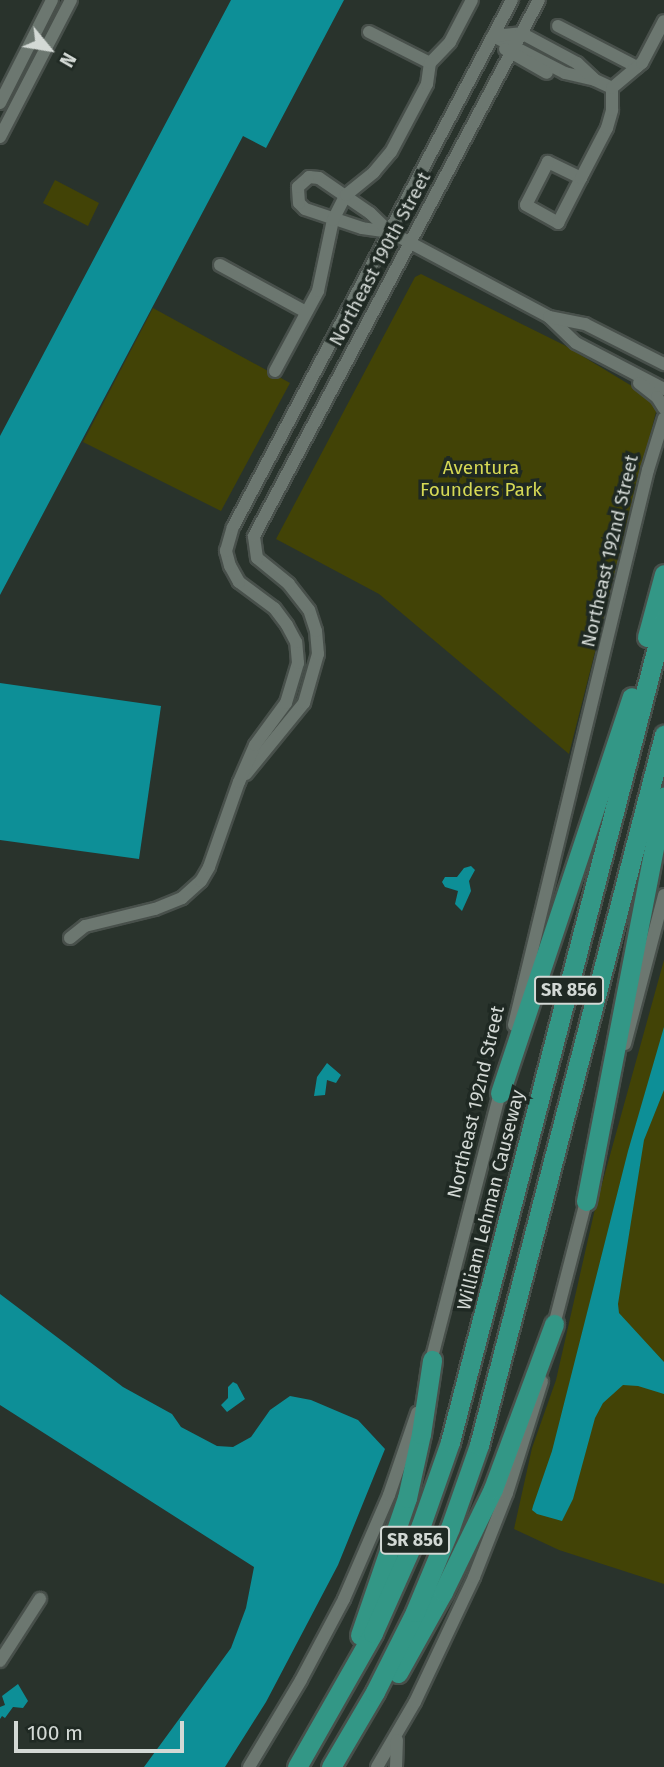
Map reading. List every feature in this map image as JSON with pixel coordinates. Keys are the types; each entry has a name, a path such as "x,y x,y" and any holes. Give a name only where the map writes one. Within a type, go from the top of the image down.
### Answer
{"highway":[{"path":"500,1093 629,705 664,574"},
{"name":"William Lehman Causeway","path":"298,1767 332,1710 398,1580 431,1498 454,1429 664,620"},
{"name":"SR 856","path":"331,1767 415,1612 450,1528 479,1444 664,735"},
{"path":"586,1201 664,796"},
{"path":"345,1745 401,1669 443,1592 493,1489 554,1324"},
{"path":"332,1710 404,1508 421,1434 432,1360"}],"street":[{"path":"0,103 52,0"},
{"path":"0,137 71,0"},
{"path":"275,371 318,291 332,220 346,195 374,172 391,152 427,84 430,63 450,42 472,0"},
{"name":"Northeast 190th Street","path":"239,782 255,745 286,703 298,663 296,642 287,625 274,608 239,582 230,566 226,551 233,527 512,0"},
{"name":"Northeast 190th Street","path":"239,782 304,703 318,654 316,631 309,610 289,584 257,558 254,536 539,0"},
{"path":"581,178 548,162 526,205 558,223 607,128 612,110 612,88 637,67 664,21"},
{"path":"558,26 637,67"},
{"path":"369,32 430,63"},
{"path":"494,36 521,33 577,63 594,79 612,88"},
{"path":"494,36 561,79 594,79"},
{"path":"390,232 332,220 305,209 297,195 298,187 309,177 319,178 346,195 390,232 549,317 576,343 664,389"},
{"path":"220,265 306,312"},
{"path":"549,317 585,324 664,364"},
{"path":"617,365 653,394 664,408"},
{"path":"299,403 318,418"},
{"name":"Northeast 192nd Street","path":"249,1767 316,1654 356,1572 389,1494 432,1360 500,1093 567,799 643,500 648,470 664,418"},
{"path":"643,500 664,439"},
{"path":"70,938 85,926 155,909 192,890 209,867 239,782"},
{"path":"376,1767 405,1720 449,1634 499,1517 533,1412 664,895"},
{"path":"0,1661 40,1598"},
{"path":"396,1767 395,1751 405,1720"}],"green space":[{"path":"55,180 99,203 88,226 43,203"},
{"name":"Aventura Founders Park","path":"421,274 564,345 655,400 657,408 569,754 379,594 276,539 415,277"},
{"path":"153,308 290,383 221,511 83,442"},
{"path":"664,960 664,1584 559,1550 514,1529 532,1448 556,1380 594,1213"}],"water":[{"path":"231,0 344,0 266,148 243,136 0,595 0,436"},
{"path":"0,683 161,706 139,859 0,840"},
{"path":"471,866 475,870 469,881 471,891 462,911 455,904 458,891 445,887 442,882 445,877 457,877 464,868"},
{"path":"664,1027 664,1090 644,1140 618,1304 619,1313 664,1362 664,1394 638,1386 623,1385 603,1403 595,1418 573,1499 562,1521 532,1510 552,1451 628,1151"},
{"path":"327,1063 341,1075 336,1083 327,1080 325,1095 314,1096 317,1077"},
{"path":"0,1294 123,1387 172,1414 181,1427 217,1446 233,1447 251,1437 270,1410 290,1396 311,1400 358,1420 385,1449 338,1565 266,1702 225,1767 144,1767 231,1648 246,1608 254,1567 0,1405"},
{"path":"233,1382 237,1384 245,1399 227,1412 221,1405 228,1398 228,1387"},
{"path":"18,1684 28,1701 23,1708 13,1707 5,1718 2,1716 0,1719 0,1707 5,1705 2,1696"}]}
